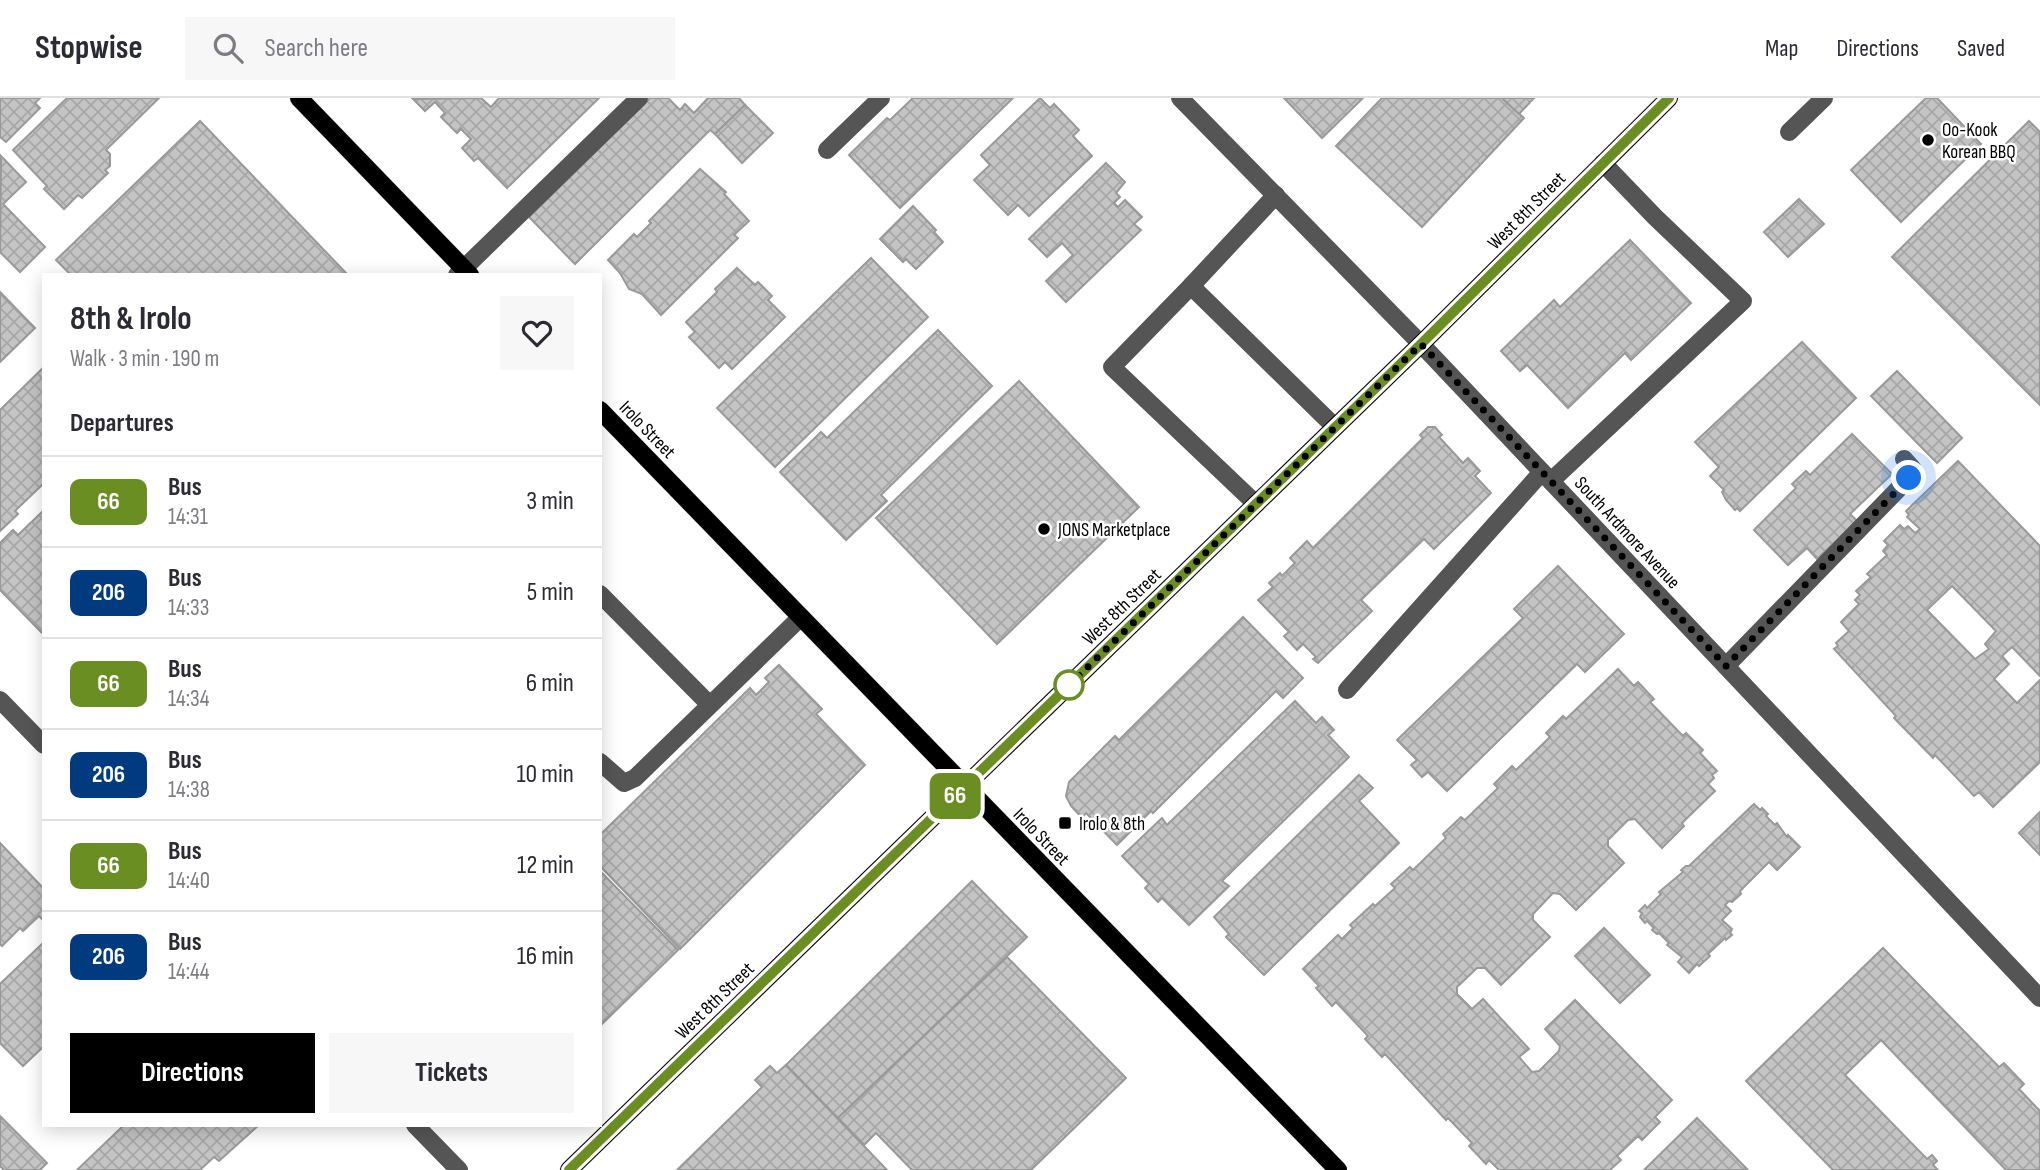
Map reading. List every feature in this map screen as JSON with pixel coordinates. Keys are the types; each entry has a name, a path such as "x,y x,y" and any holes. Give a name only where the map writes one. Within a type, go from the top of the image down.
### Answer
{"main road":[{"path":"299,98 463,273"},
{"name":"West 8th Street","path":"569,1170 1421,344 1669,98"},
{"name":"Irolo Street","path":"602,412 1338,1170"}],"street":[{"path":"463,273 639,98"},
{"path":"827,150 881,98"},
{"name":"South Ardmore Avenue","path":"1180,98 1421,344 2040,998"},
{"path":"1789,132 1824,98"},
{"path":"1347,690 1546,476 1742,301 1603,163"},
{"path":"1256,504 1112,367 1276,195"},
{"path":"1191,286 1335,427"},
{"path":"1726,666 1909,478 1912,468 1904,458"},
{"path":"602,596 709,704"},
{"path":"602,764 624,782 635,778 801,617"},
{"path":"0,700 42,743"},
{"path":"417,1127 459,1170"}],"building":[{"path":"0,98 40,98 35,103 40,108 6,142 0,137"},
{"path":"67,98 159,98 106,150 110,154 110,166 105,170 108,173 82,198 78,195 64,209 44,189 47,186 13,150"},
{"path":"481,98 491,107 499,98 599,98 507,188 478,158 474,161 462,148 471,139 461,129 457,133 441,117 445,113 435,102 425,111 413,99"},
{"path":"650,98 668,98 680,110 685,104 694,113 708,98 739,98 745,105 715,134 710,130 575,264 529,217"},
{"path":"913,98 1013,98 900,208 849,155 887,118 890,120"},
{"path":"1040,98 1050,108 1054,104 1079,130 1073,136 1092,156 1029,216 1018,205 1008,215 974,180 990,165 981,155"},
{"path":"1284,98 1363,98 1322,138"},
{"path":"1382,98 1502,98 1524,118 1422,227 1336,146"},
{"path":"1502,98 1534,98 1519,114"},
{"path":"1926,98 1937,98 1981,144 1901,222 1851,170"},
{"path":"745,105 773,133 742,163 715,134"},
{"path":"200,121 346,273 69,273 56,260"},
{"path":"2029,121 2040,132 2040,405 1892,257"},
{"path":"1,156 26,182 3,204 45,247 20,272 0,252"},
{"path":"1106,163 1125,182 1116,193 1120,197 1114,203 1118,207 1125,200 1142,217 1134,224 1141,230 1066,302 1046,281 1073,255 1062,243 1047,257 1029,239"},
{"path":"700,169 726,192 724,194 749,221 734,235 738,238 661,315 642,294 629,289 608,260 634,234 637,237"},
{"path":"1799,199 1824,224 1788,257 1764,232"},
{"path":"913,206 936,230 934,232 943,242 916,269 906,259 903,262 880,239"},
{"path":"1630,240 1691,303 1631,360 1625,353 1568,408 1527,365 1520,371 1501,351 1554,300 1560,307"},
{"path":"871,258 928,317 775,467 717,408"},
{"path":"737,268 755,285 758,282 772,296 768,300 785,317 732,369 725,362 719,368 689,337 695,332 686,322"},
{"path":"0,292 35,328 0,362"},
{"path":"938,330 992,386 881,495 887,501 846,540 780,472 821,432 827,438"},
{"path":"1802,342 1856,398 1740,511 1737,508 1735,510 1726,500 1722,492 1724,490 1710,476 1719,467 1695,442"},
{"path":"42,369 42,485 15,511 18,514 0,531 0,410"},
{"path":"1897,371 1962,438 1937,463 1871,396"},
{"path":"1019,381 1139,507 997,644 876,518"},
{"path":"1428,427 1435,427 1442,435 1439,437 1463,463 1468,458 1480,471 1475,476 1491,493 1434,549 1424,539 1361,600 1372,611 1318,663 1313,659 1316,657 1303,644 1297,650 1284,636 1289,632 1258,600 1273,587 1269,583 1280,573 1282,576 1295,563 1290,558 1307,541 1313,548 1423,438 1420,435"},
{"path":"1852,434 1892,474 1850,514 1857,521 1817,559 1807,548 1788,565 1754,530 1796,488 1792,484 1806,471 1810,475"},
{"path":"1958,461 2040,546 2040,676 2012,647 2002,656 2009,664 1994,679 2017,703 2040,680 2040,762 1993,807 1979,792 1974,796 1935,755 1933,758 1834,649 1838,646 1836,643 1849,631 1841,622 1859,604 1855,600 1860,595 1856,591 1871,577 1867,574 1887,555 1883,551 1888,545 1884,541 1900,525 1904,529 1908,526 1915,533 1920,529 1907,517 1909,515 1906,511","holes":["1952,586 1996,631 1985,644 1989,649 1975,659 1927,610"]},
{"path":"42,512 42,633 0,590 0,543 13,530 18,535"},
{"path":"1558,566 1624,634 1585,672 1577,664 1447,791 1428,772 1422,777 1411,765 1417,760 1397,740 1523,618 1514,609"},
{"path":"1243,617 1303,678 1283,698 1276,691 1117,845 1086,813 1082,818 1071,806 1066,796 1069,782 1115,736 1119,740"},
{"path":"779,665 822,709 816,714 865,765 680,949 602,868 602,833 750,688 756,695 769,682 765,678"},
{"path":"1618,669 1634,686 1638,682 1654,699 1650,702 1683,736 1686,733 1703,750 1700,753 1717,771 1708,784 1715,791 1682,823 1684,826 1662,848 1635,819 1628,820 1608,840 1608,846 1624,863 1576,910 1560,894 1553,893 1533,914 1533,920 1550,937 1501,985 1485,968 1477,968 1457,987 1457,994 1472,1009 1483,999 1529,1049 1519,1057 1532,1072 1539,1071 1559,1051 1560,1046 1545,1029 1575,1000 1672,1100 1655,1117 1660,1122 1642,1140 1638,1136 1617,1156 1621,1160 1610,1170 1499,1170 1489,1160 1486,1164 1469,1146 1472,1143 1448,1118 1446,1120 1385,1054 1382,1057 1365,1039 1368,1036 1336,1002 1332,1006 1316,988 1319,986 1303,969 1338,935 1342,939 1353,928 1350,925 1395,888 1391,884 1410,867 1413,870 1446,838 1443,834 1461,817 1465,820 1498,788 1494,784 1512,766 1516,770 1550,737 1546,733 1563,716 1566,719"},
{"path":"1295,701 1316,723 1322,717 1334,730 1328,735 1349,757 1222,881 1229,886 1189,925 1162,898 1158,902 1145,888 1149,884 1122,856 1162,818 1167,825"},
{"path":"1359,775 1373,788 1359,801 1399,843 1264,975 1226,937 1229,934 1214,917"},
{"path":"1754,804 1760,810 1762,808 1768,814 1766,816 1775,825 1777,823 1787,837 1788,835 1800,847 1777,870 1769,862 1740,891 1741,894 1725,905 1731,911 1722,920 1732,929 1732,935 1726,940 1725,938 1708,954 1710,956 1689,973 1678,962 1682,957 1667,945 1669,943 1659,933 1652,930 1654,928 1647,921 1645,923 1639,911 1645,905 1647,908 1661,894 1659,892 1683,872 1681,870 1689,866"},
{"path":"2040,812 2040,855 2019,833"},
{"path":"0,843 42,887 42,919 39,916 23,931 20,928 2,946"},
{"path":"602,873 678,950 602,1024"},
{"path":"972,881 1027,937 838,1118 786,1065"},
{"path":"1604,928 1650,975 1620,1003 1575,956"},
{"path":"42,944 42,1048 23,1066 0,1043 0,984"},
{"path":"1883,948 1999,1067 2004,1063 2024,1084 2019,1089 2040,1111 2040,1170 2006,1170 1881,1040 1845,1075 1927,1159 1932,1155 1937,1161 1933,1165 1938,1170 1833,1170 1746,1081"},
{"path":"1007,957 1126,1078 1031,1170 912,1170 876,1133 864,1145 838,1118"},
{"path":"786,1065 887,1170 677,1170 762,1087 755,1080 770,1066 777,1073"},
{"path":"0,1116 47,1163 40,1170 4,1170 0,1166"},
{"path":"1697,1118 1748,1170 1644,1170"},
{"path":"122,1127 257,1127 219,1161 214,1157 200,1170 77,1170"}],"bus line":[{"name":"66","path":"569,1170 1421,344 1669,98"}],"place":[{"name":"Oo-Kook Korean BBQ","path":"1928,140"},
{"name":"JONS Marketplace","path":"1044,529"},
{"name":"Irolo & 8th","path":"1065,823"}],"route":[{"path":"1069,685 1065,689 1421,344 1726,666 1909,478"}]}
